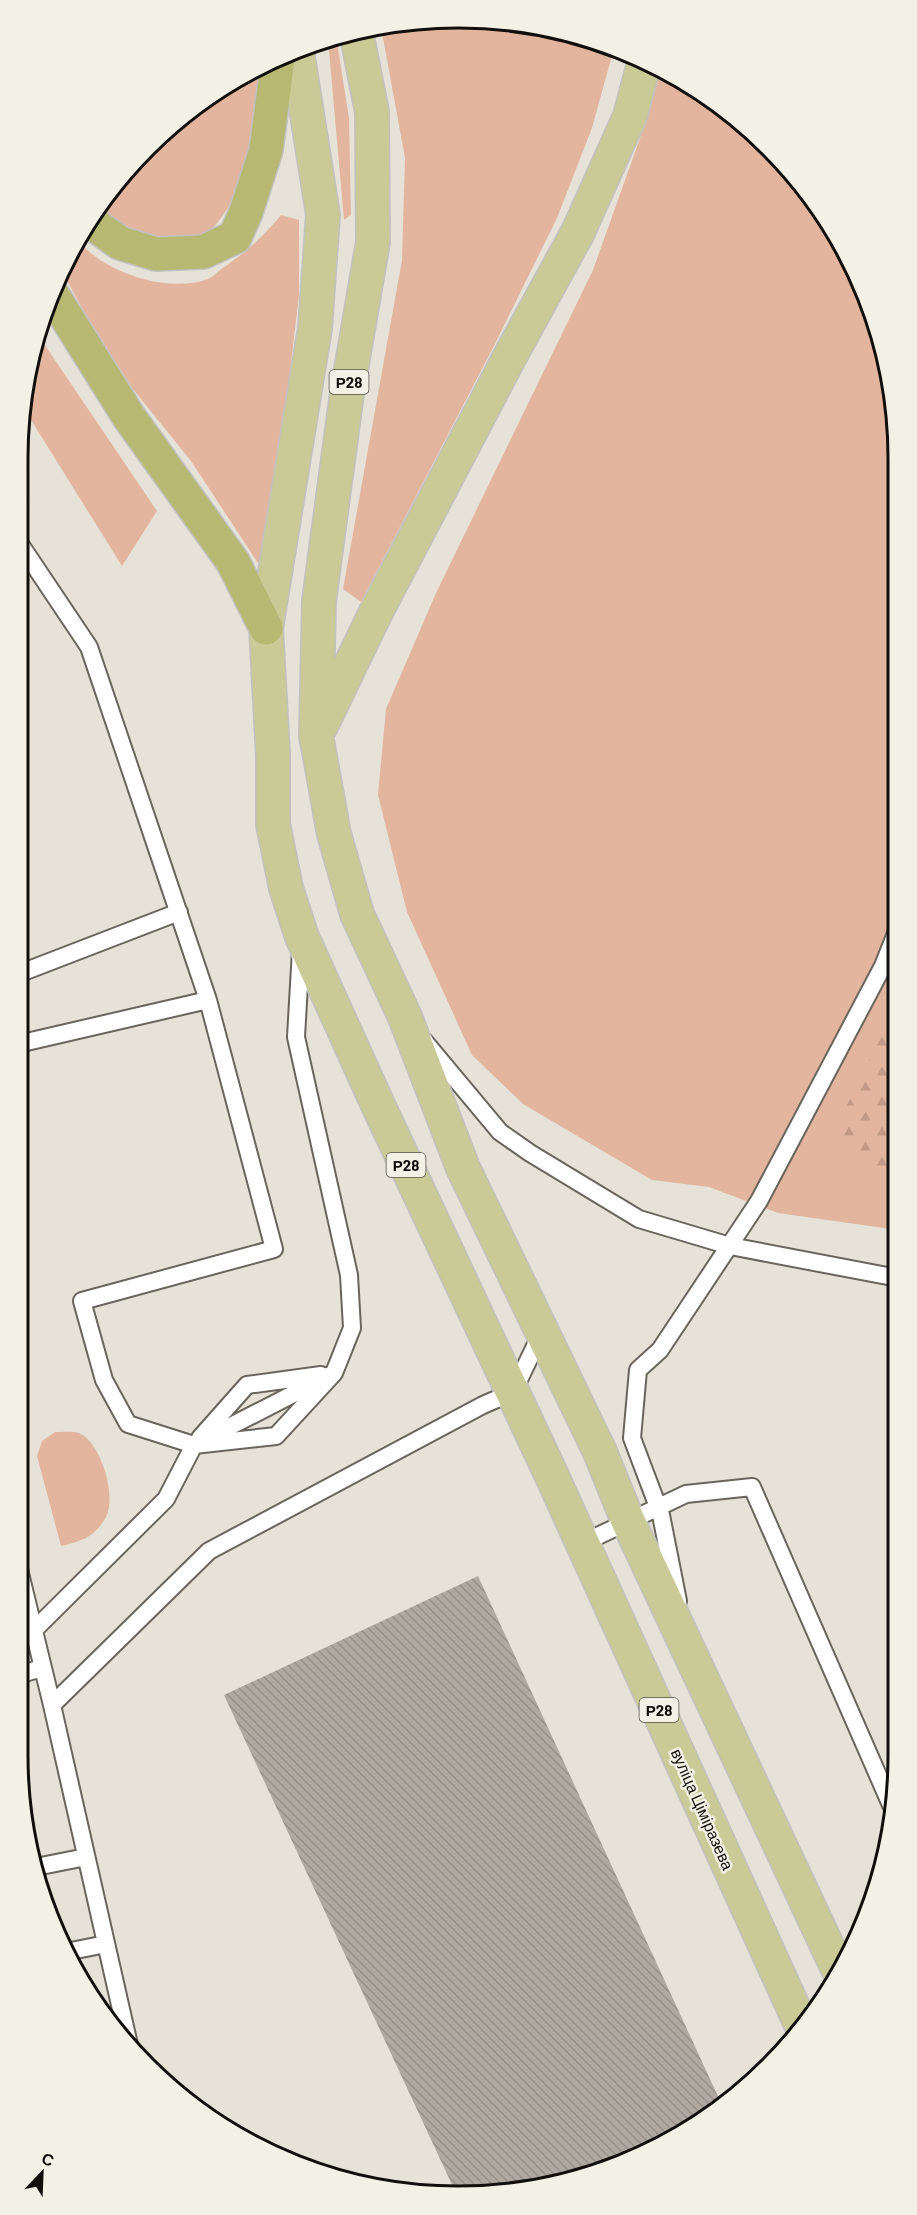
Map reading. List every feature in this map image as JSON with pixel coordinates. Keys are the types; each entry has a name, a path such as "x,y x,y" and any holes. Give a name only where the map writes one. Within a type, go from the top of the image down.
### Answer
{"highway":[{"path":"97,227 120,243 156,254 203,252 235,237 246,212 266,150 277,69"},
{"name":"Р28","path":"58,303 129,417 233,562 266,628"}],"main road":[{"name":"Р28","path":"358,41 372,112 374,242 347,393 319,601 316,735 334,834 357,914 405,1017 463,1168 600,1452 628,1521 835,1964"},
{"name":"Р28","path":"298,59 323,215 315,328 266,628 273,755 273,824 286,888 302,937 513,1392"},
{"path":"316,735 376,612 578,232 630,116 642,70"},
{"name":"вуліца Ціміразева","path":"513,1392 799,2020"}],"lane":[{"path":"28,556 90,647 208,1000 274,1249 82,1301 104,1380 128,1424 194,1445 276,1436 334,1373 352,1328 349,1275 296,1037 302,937"},
{"path":"28,970 179,912"},
{"path":"687,1649 661,1515 632,1438 638,1370 660,1350 759,1201 888,954"},
{"path":"28,1042 208,1000"},
{"path":"405,1017 500,1132 530,1153 639,1219 730,1246 888,1276"},
{"path":"52,1705 209,1551 483,1405 513,1392 542,1332"},
{"path":"194,1445 334,1373"},
{"path":"33,1631 166,1499 194,1445 247,1385 334,1373"},
{"path":"583,1542 686,1494 752,1486 887,1796"},
{"path":"28,1609 52,1705 122,2024"},
{"path":"28,1672 42,1668"},
{"path":"43,1866 86,1857"},
{"path":"75,1951 106,1944"}],"green space":[{"path":"430,29 487,29 570,43 612,57 592,128 557,218 495,344 361,602 343,589 402,260 405,158 383,36"},
{"path":"338,46 349,118 351,215 344,220 329,48"},
{"path":"657,77 720,117 763,154 782,175 816,220 844,268 866,320 880,375 888,430 888,1229 778,1213 709,1187 652,1180 523,1104 472,1055 407,912 378,795 386,709 436,593 593,270 650,110"},
{"path":"258,78 262,111 257,148 236,196 216,225 196,240 182,242 168,242 132,231 104,216 135,175 154,154 197,117"},
{"path":"281,215 299,220 299,295 288,389 260,566 191,461 132,388 67,281 84,247 102,261 119,270 155,282 192,283 208,279 268,230"},
{"path":"44,344 157,511 122,566 30,419"},
{"path":"888,1023 888,1172 866,1170 842,1146 845,1109"},
{"path":"55,1432 77,1432 87,1438 100,1458 110,1497 106,1517 92,1534 82,1540 61,1546 37,1456 42,1441"}],"building":[{"path":"478,1576 719,2099 674,2129 597,2164 515,2183 453,2186 224,1695"}]}
